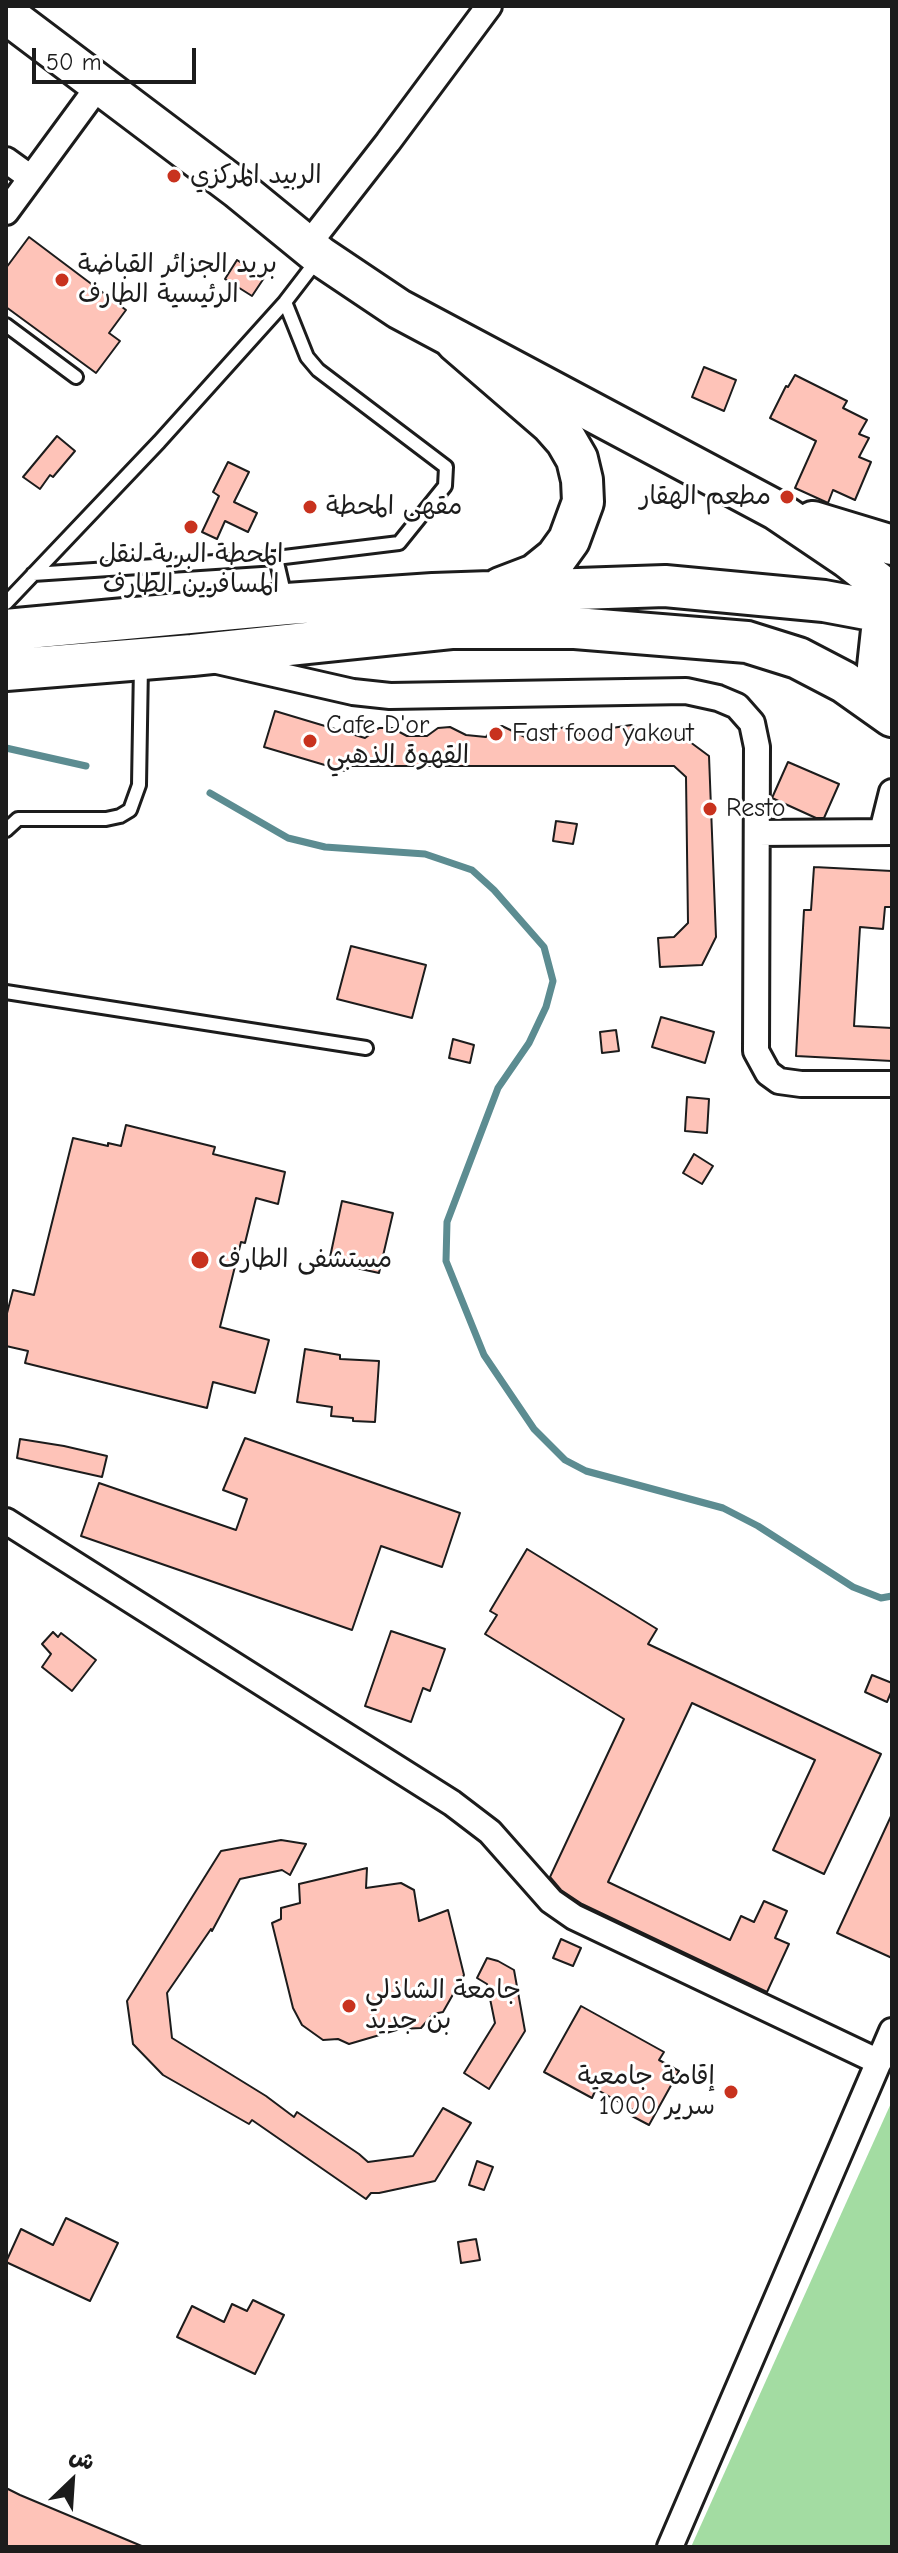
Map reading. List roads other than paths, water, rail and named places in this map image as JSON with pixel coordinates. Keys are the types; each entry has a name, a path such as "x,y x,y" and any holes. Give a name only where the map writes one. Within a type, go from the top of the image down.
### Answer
{"highway":[{"path":"6,630 505,588 535,575 556,558 569,540 583,502 577,459 551,423 456,341"},
{"path":"433,594 665,586 891,604 880,639 878,667 892,713"},
{"path":"6,670 192,655 451,628 575,628 747,642 798,658 844,682 892,713"}],"main road":[{"path":"6,14 238,189 313,251 399,309 776,510 847,558 891,604"},
{"path":"776,510 892,545"}],"street":[{"path":"313,251 489,6"},
{"path":"6,212 100,84"},
{"path":"6,160 31,178"},
{"path":"192,655 325,687 390,696 686,691 737,706 752,723 757,747 756,1051 768,1073 779,1081 801,1084 892,1084"},
{"path":"757,833 889,828 892,792"},
{"path":"6,1521 452,1803 490,1832 551,1901 574,1917 879,2062"},
{"path":"670,2547 892,2031"}],"lane":[{"path":"6,603 159,442 285,302 313,251"},
{"path":"33,574 276,558 399,543 445,486 446,467 318,370 307,357 285,302"},
{"path":"6,325 76,377"},
{"path":"276,558 287,604"},
{"path":"6,830 18,819 106,819 130,810 139,785 141,658"},
{"path":"6,992 366,1048"}],"waterway":[{"path":"6,748 86,766"},
{"path":"210,793 288,838 325,847 425,854 472,870 494,890 544,947 553,981 546,1007 529,1043 498,1088 447,1222 446,1261 484,1355 534,1429 565,1460 586,1471 723,1508 758,1526 853,1587 881,1598 892,1596"}],"place":[{"name":"الربيد المركزي","path":"174,176"},
{"name":"بريد الجزائر القباضة الرئيسية الطارف","path":"62,280"},
{"name":"مطعم الهقار","path":"787,497"},
{"name":"مقهى المحطة","path":"310,507"},
{"name":"المحطة البرية لنقل المسافرين الطارف","path":"191,527"},
{"name":"Fast food yakout","path":"496,734"},
{"name":"Cafe D'or القهوة الذهبي","path":"310,741"},
{"name":"Resto","path":"710,809"},
{"name":"مستشفى الطارف","path":"200,1260"},
{"name":"جامعة الشاذلي بن جديد","path":"349,2006"},
{"name":"إقامة جامعية 1000 سرير","path":"731,2092"}]}
